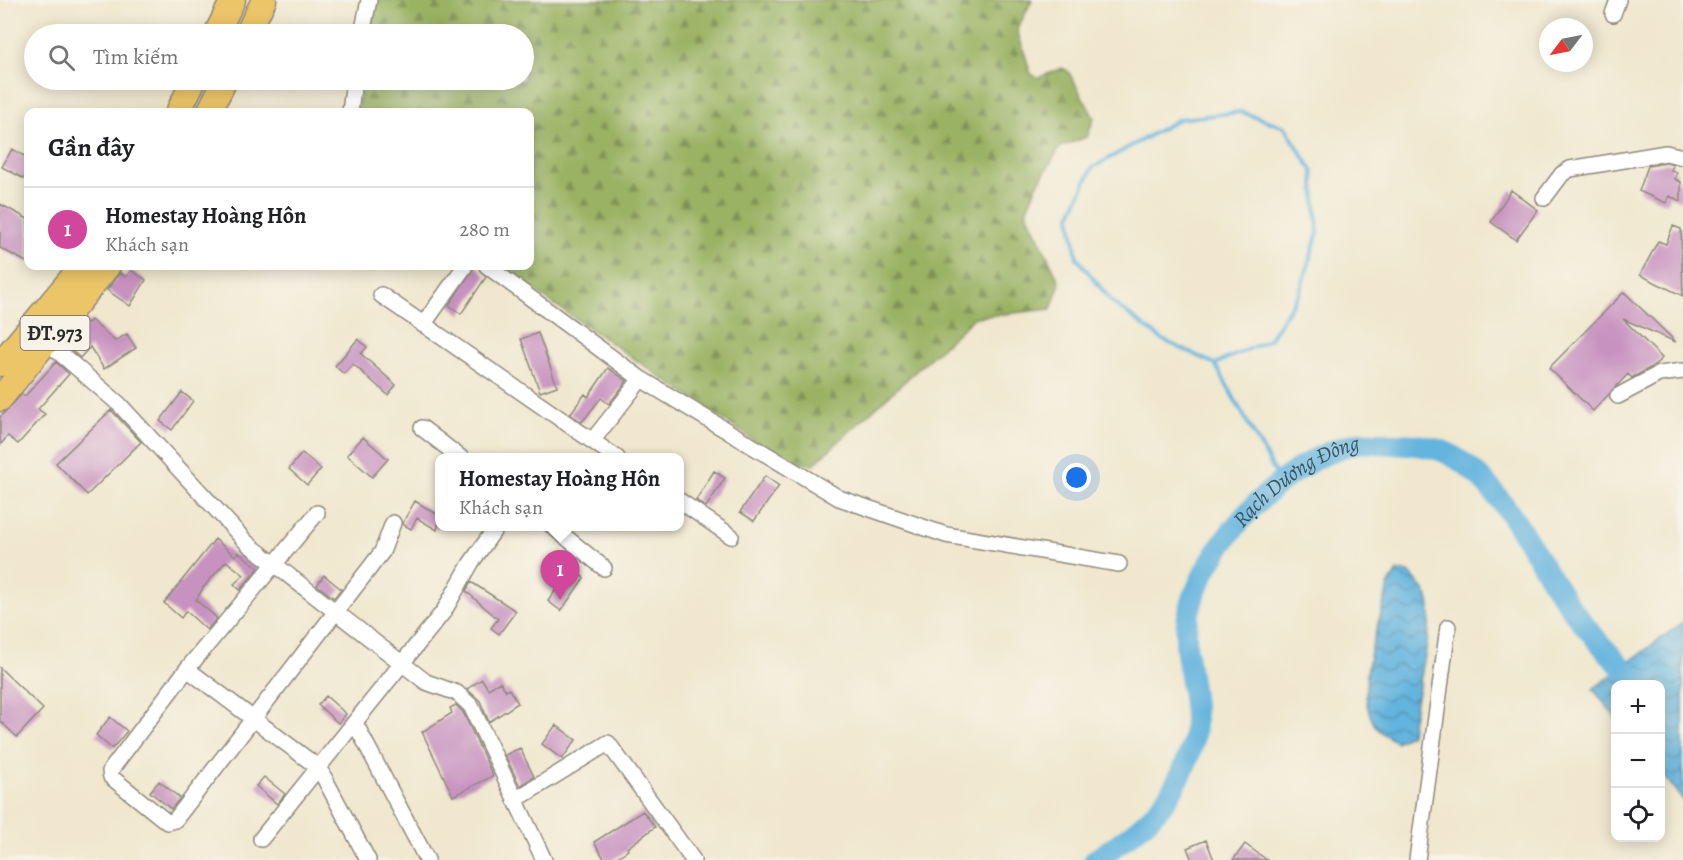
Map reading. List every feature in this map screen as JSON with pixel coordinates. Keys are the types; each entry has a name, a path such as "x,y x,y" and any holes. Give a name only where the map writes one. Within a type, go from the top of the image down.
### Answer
{"main road":[{"path":"221,24 233,0"},
{"path":"252,24 264,0"},
{"path":"180,108 189,90"},
{"path":"211,108 220,90"},
{"name":"ĐT.973","path":"0,364 79,270"},
{"name":"ĐT.973","path":"0,399 105,270"}],"street":[{"path":"365,24 369,0"},
{"path":"350,108 353,90"},
{"path":"1544,198 1562,174 1569,169 1677,155"},
{"path":"423,325 462,270"},
{"path":"492,270 641,379 839,498 946,535 1119,564"},
{"path":"381,295 610,453"},
{"path":"47,342 119,404 225,522 274,565 426,682 457,693 471,706 544,860"},
{"path":"1618,396 1668,370 1683,371"},
{"path":"592,441 641,379"},
{"path":"422,428 454,453"},
{"path":"684,504 731,536"},
{"path":"317,513 187,669 110,771 111,777 167,822 175,820 251,718 382,552 393,523"},
{"path":"261,839 444,611 471,563 493,531"},
{"path":"558,531 604,568"},
{"path":"1418,860 1448,627"},
{"path":"187,669 319,768 368,860"},
{"path":"354,723 421,858"},
{"path":"514,800 601,745 608,743 693,860"}],"green space":[{"path":"375,0 1032,0 1017,30 1031,74 1038,78 1062,68 1068,71 1094,118 1087,137 1060,147 1037,185 1026,211 1060,283 1051,309 975,317 814,464 787,463 504,270 534,270 534,108 358,108 360,90 534,90 534,24 371,24"}],"water":[{"path":"1397,571 1409,572 1426,594 1430,609 1427,643 1411,734 1396,742 1377,728 1369,714 1366,697 1374,638 1389,584"},
{"path":"1683,622 1683,800 1665,777 1665,680 1611,680 1611,712 1593,689"}],"building":[{"path":"12,149 24,156 24,179 2,167"},
{"path":"1666,163 1673,165 1671,170 1677,172 1675,179 1681,182 1681,201 1669,196 1666,203 1639,191 1648,166"},
{"path":"1511,190 1538,210 1516,240 1491,222"},
{"path":"0,204 24,217 24,261 0,248"},
{"path":"1673,226 1681,229 1683,296 1640,275 1658,241 1666,244"},
{"path":"131,270 146,280 130,306 107,290 120,273 126,277"},
{"path":"472,270 480,270 486,277 461,314 449,305"},
{"path":"1624,292 1676,342 1623,319 1662,358 1655,365 1632,378 1628,374 1593,411 1549,368"},
{"path":"83,319 88,323 91,320 115,341 127,334 136,348 104,369 90,347 80,358 64,343"},
{"path":"538,333 557,386 540,392 521,339"},
{"path":"358,339 367,347 361,354 396,385 388,395 353,364 344,374 335,366"},
{"path":"56,362 69,374 38,409 45,414 18,444 8,436 0,445 0,417 22,394 25,396"},
{"path":"608,368 627,381 609,404 601,398 582,422 570,414 585,394 588,397"},
{"path":"182,392 193,401 172,430 160,421"},
{"path":"111,410 141,442 87,495 56,463"},
{"path":"363,437 388,459 372,477 347,455"},
{"path":"302,453 321,469 307,485 289,469"},
{"path":"714,471 725,478 706,507 696,500"},
{"path":"765,476 779,486 754,521 740,512"},
{"path":"415,501 435,513 435,529 417,518 411,529 402,524"},
{"path":"215,539 235,556 238,552 259,568 240,590 234,584 244,575 226,561 203,588 196,600 217,618 207,630 186,611 181,618 164,603"},
{"path":"571,568 584,578 561,611 548,601"},
{"path":"324,575 341,589 334,598 317,585"},
{"path":"471,582 516,611 499,634 491,628 498,619 466,591"},
{"path":"0,668 43,709 17,737 0,721"},
{"path":"482,679 488,689 500,682 506,691 509,689 518,703 489,722 480,701 467,689"},
{"path":"326,696 346,714 338,723 318,705"},
{"path":"456,705 463,712 493,776 453,796 422,732 452,713 450,708"},
{"path":"110,717 127,731 112,749 96,735"},
{"path":"556,725 576,740 562,759 542,744"},
{"path":"520,748 534,777 520,786 505,755"},
{"path":"264,777 285,794 277,804 256,786"},
{"path":"159,781 180,798 171,809 150,792"},
{"path":"643,811 655,827 613,860 605,860 594,842"},
{"path":"1206,840 1214,860 1192,860 1187,848"},
{"path":"1245,844 1267,860 1233,860"}],"waterway":[{"path":"1215,364 1269,340 1300,292 1318,232 1313,172 1285,127 1241,112 1179,119 1092,168 1070,216 1077,258 1112,302 1163,340 1215,364 1281,483"},
{"name":"Rạch Dương Đông","path":"1095,860 1140,828 1163,804 1173,790 1189,755 1194,737 1195,719 1186,648 1186,630 1198,585 1213,558 1231,532 1277,485 1303,466 1330,452 1357,443 1408,444 1443,451 1467,466 1498,497 1559,591 1606,651 1633,680"}],"place":[{"name":"Homestay Hoàng Hôn","path":"560,600"}]}
